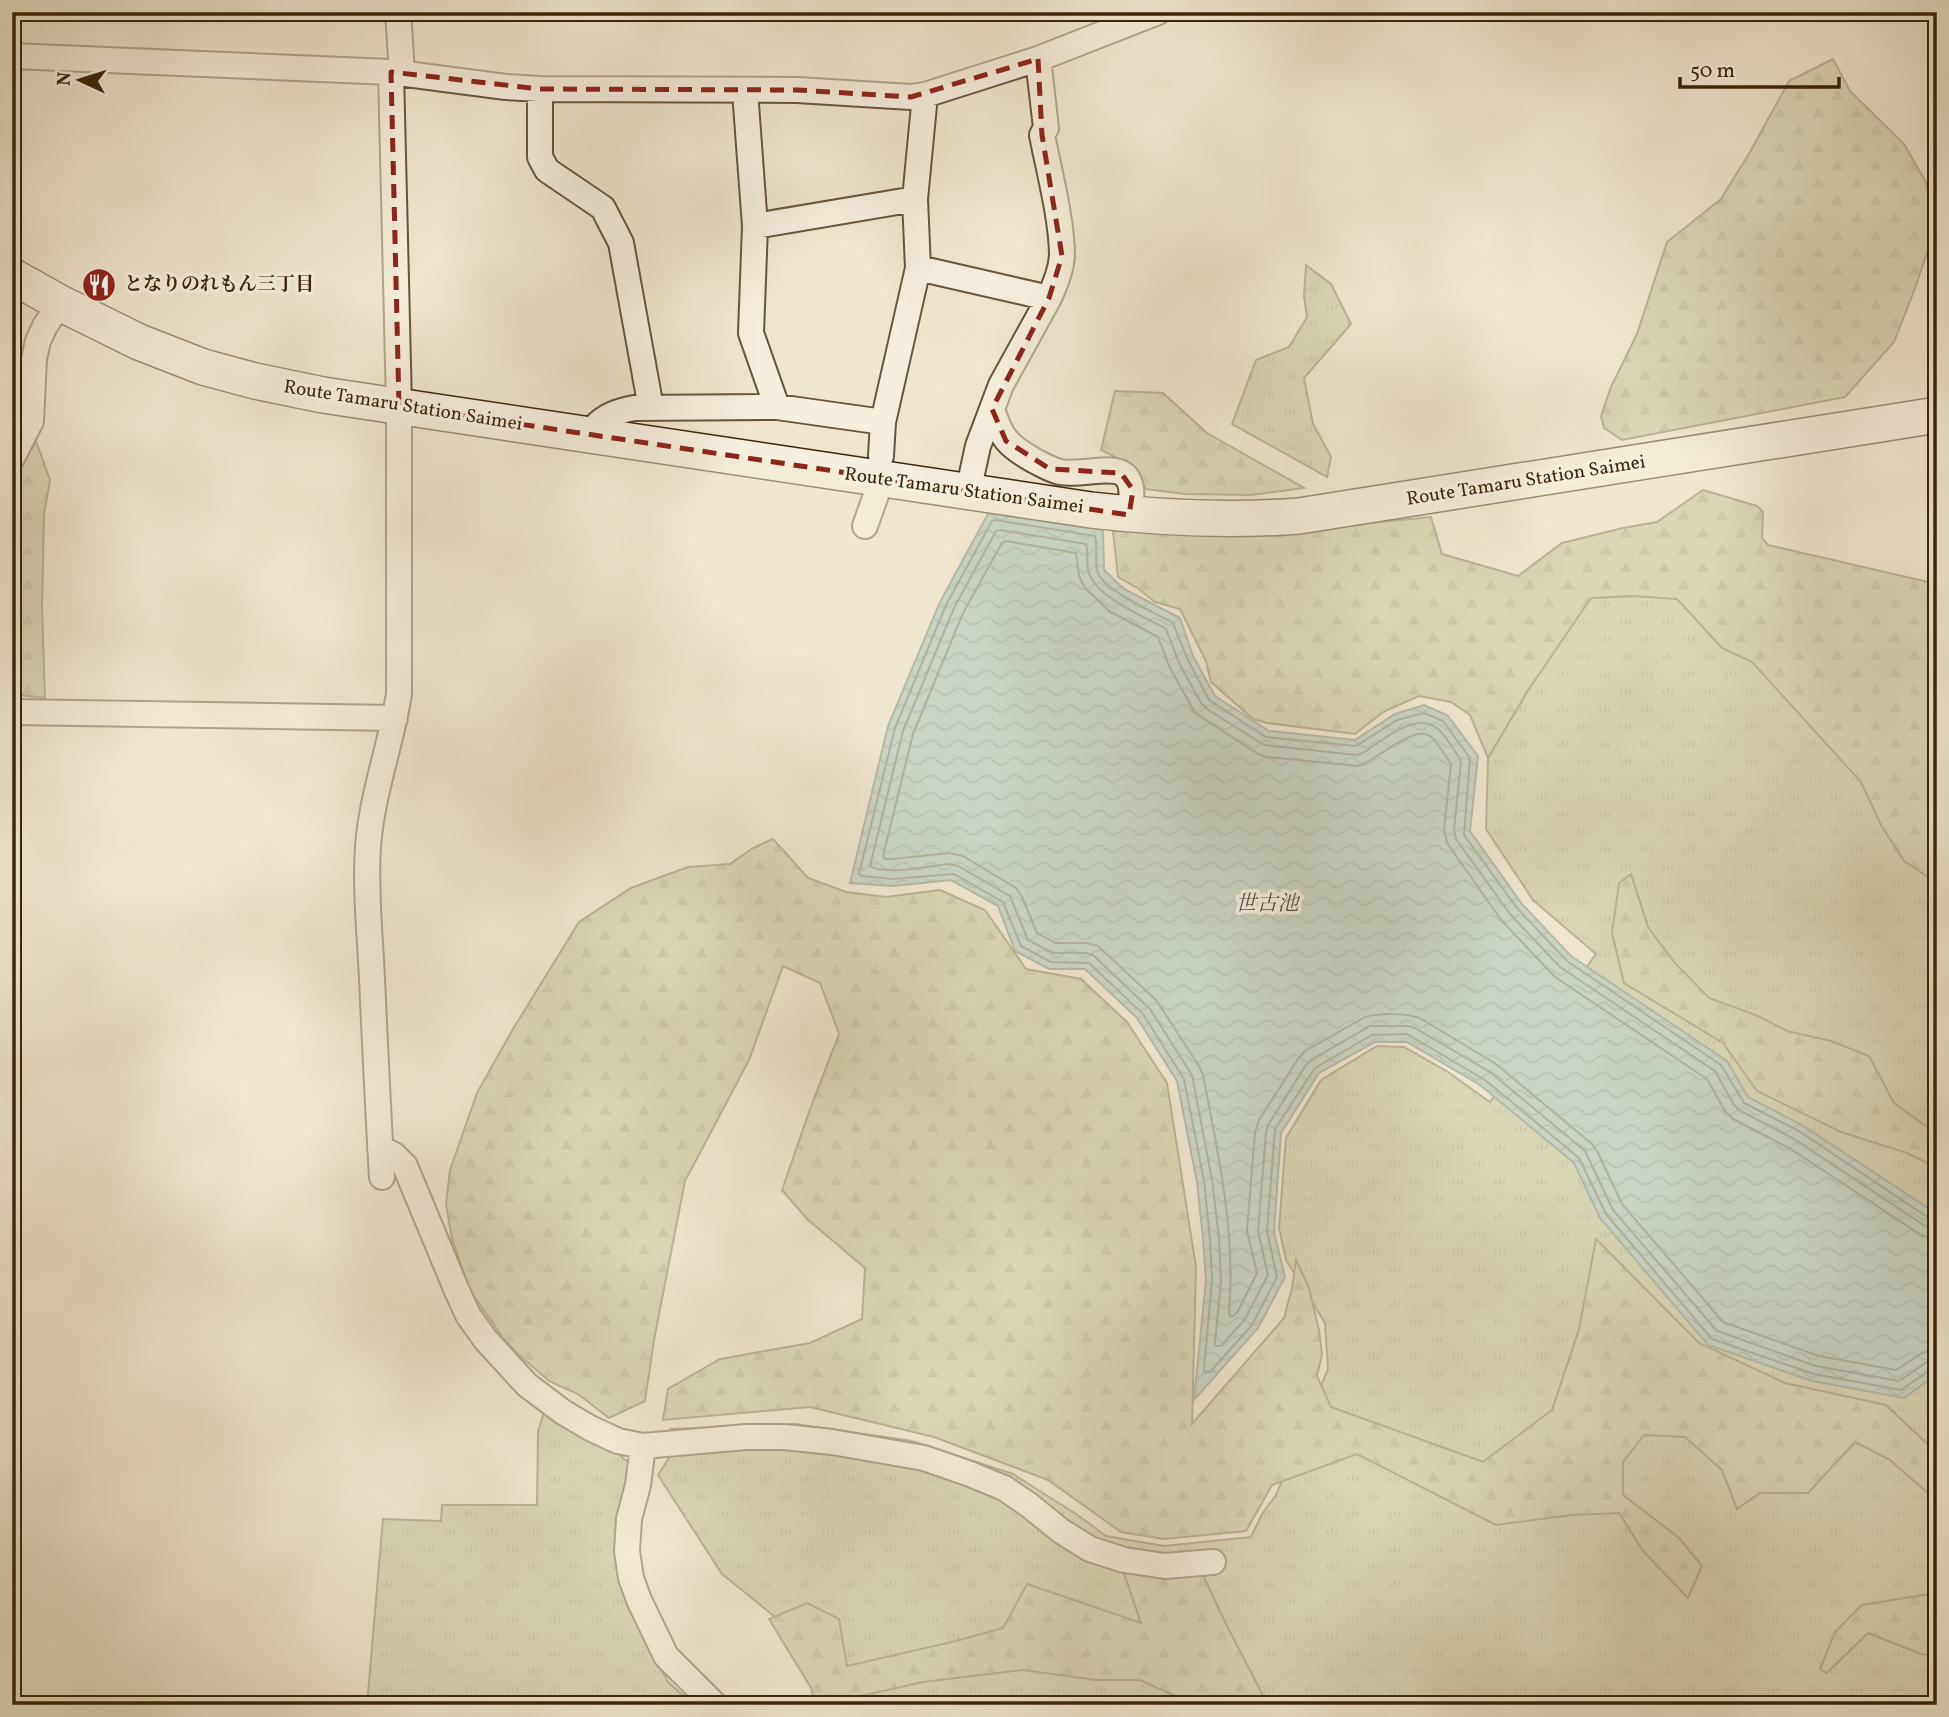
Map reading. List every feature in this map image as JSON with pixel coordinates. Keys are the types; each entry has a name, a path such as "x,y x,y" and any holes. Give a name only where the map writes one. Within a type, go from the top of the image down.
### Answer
{"main road":[{"name":"Route Tamaru Station Saimei","path":"12,276 139,342 203,367 255,381 323,395 1129,515 1219,520 1299,516 1937,415"}],"street":[{"path":"382,1177 369,923 368,849 371,818 399,694 398,12"},
{"path":"12,56 397,72 540,89 797,90 911,97 1038,59 1157,12"},
{"path":"968,492 978,446 1001,385 1049,298 1058,278 1062,256 1042,135 1046,128 1038,59"},
{"path":"540,89 540,157 547,170 603,208 621,243 651,408"},
{"path":"745,91 755,226 751,333 777,407"},
{"path":"881,456 883,422 918,268 915,199 925,95"},
{"path":"755,226 915,199"},
{"path":"918,268 1049,298"},
{"path":"12,458 31,421 34,359 38,341 60,303"},
{"path":"588,435 596,423 619,411 651,408 777,407 883,422"},
{"path":"992,409 1006,442 1018,452 1050,469 1072,473 1106,469 1121,473 1133,490 1129,515"},
{"path":"865,526 876,495"},
{"path":"12,712 395,718"},
{"path":"380,1148 394,1155 405,1166 468,1315 491,1347 527,1385 590,1428 618,1441 643,1446 746,1437 784,1437 832,1442 924,1458 1004,1488 1090,1549 1124,1560 1165,1566 1213,1562"},
{"path":"643,1446 638,1485 629,1519 627,1551 631,1578 666,1656 715,1705"}],"highlighted area":[{"path":"1038,59 1042,135 1062,256 1049,298 992,409 1006,441 1050,469 1121,473 1133,490 1129,515 399,406 391,72 540,89 797,90 911,97"}],"green space":[{"path":"1833,59 1850,91 1904,144 1926,182 1935,230 1894,342 1845,397 1622,440 1604,428 1601,416 1611,387 1637,334 1667,242 1721,199 1789,81"},
{"path":"1306,265 1331,284 1351,324 1304,378 1313,424 1331,457 1327,477 1232,424 1256,360 1289,347 1307,317 1304,296"},
{"path":"1115,391 1163,393 1207,433 1304,488 1251,495 1185,494 1146,489 1129,464 1101,450"},
{"path":"36,441 50,480 44,514 42,607 45,698 12,694 12,482"},
{"path":"1703,490 1757,506 1763,512 1762,538 1768,545 1937,584 1937,883 1904,861 1881,825 1861,782 1752,662 1722,648 1677,599 1632,596 1591,598 1527,692 1488,758 1470,715 1451,702 1419,696 1383,712 1355,734 1253,719 1211,682 1206,661 1180,609 1155,602 1118,577 1113,531 1313,528 1431,517 1442,554 1518,576 1562,543 1657,522"},
{"path":"1676,590 1937,729 1937,1705 820,1705 775,1617 722,1574 658,1475 674,1450 671,1429 796,1424 912,1441 1013,1474 1106,1536 1164,1546 1251,1537 1262,1514 1276,1495 1328,1369 1325,1323 1286,1260 1279,1228 1286,1138 1321,1080 1377,1046 1404,1047 1448,1072 1490,1102 1596,954 1533,900 1486,829 1488,758 1527,692 1591,598"},
{"path":"773,839 808,878 846,892 886,897 940,890 985,910 1026,969 1081,979 1127,1022 1167,1083 1196,1267 1192,1424 1284,1318 1296,1260 1309,1288 1319,1330 1322,1355 1317,1376 1331,1407 1483,1462 1552,1410 1579,1329 1596,1239 1699,1343 1785,1383 1886,1405 1937,1453 1937,1501 1890,1460 1855,1442 1808,1493 1760,1493 1737,1509 1722,1470 1685,1437 1644,1435 1623,1462 1623,1495 1679,1538 1702,1566 1688,1598 1643,1551 1619,1513 1573,1515 1496,1525 1357,1454 1272,1485 1246,1531 1164,1539 1121,1532 1048,1480 934,1437 810,1407 663,1420 668,1389 720,1359 810,1343 862,1319 865,1268 807,1219 782,1190 839,1034 820,983 783,966 749,1060 685,1181 645,1401 609,1418 578,1394 549,1381 517,1353 470,1291 452,1239 446,1204 450,1170 477,1093 579,922 631,888 688,867 730,864 753,848"},
{"path":"1631,874 1648,927 1675,963 1709,998 1758,1016 1787,1031 1831,1041 1869,1056 1894,1103 1937,1134 1937,1168 1907,1153 1841,1132 1757,1091 1723,1043 1624,983 1612,933 1619,883"},
{"path":"12,1213 16,1214 21,1346 12,1365"},
{"path":"544,1412 616,1452 629,1463 636,1621 668,1682 694,1705 367,1705 383,1519 441,1521 442,1505 537,1505 538,1432"},
{"path":"1122,1568 1202,1573 1268,1705 1195,1705 1140,1680 1096,1680 1023,1670 923,1682 856,1697 856,1705 815,1705 811,1688 769,1619 807,1603 839,1619 847,1666 1003,1628 1027,1584 1141,1623"},
{"path":"1937,1593 1937,1656 1921,1654 1868,1633 1827,1673 1820,1669 1835,1632 1862,1605"}],"water":[{"name":"世古池","path":"989,512 1103,530 1104,570 1124,589 1180,618 1193,656 1215,696 1269,731 1355,740 1395,714 1424,705 1447,715 1478,756 1470,831 1522,904 1571,956 1727,1061 1748,1097 1802,1125 1937,1214 1937,1374 1904,1398 1812,1381 1708,1345 1600,1218 1574,1163 1480,1085 1407,1042 1375,1042 1319,1073 1281,1133 1274,1232 1285,1277 1258,1328 1194,1400 1206,1280 1197,1182 1177,1081 1137,1018 1085,969 1049,969 1015,951 998,906 951,880 893,886 850,883 888,726 940,602"}],"place":[{"name":"となりのれもん三丁目","path":"99,285"}]}
